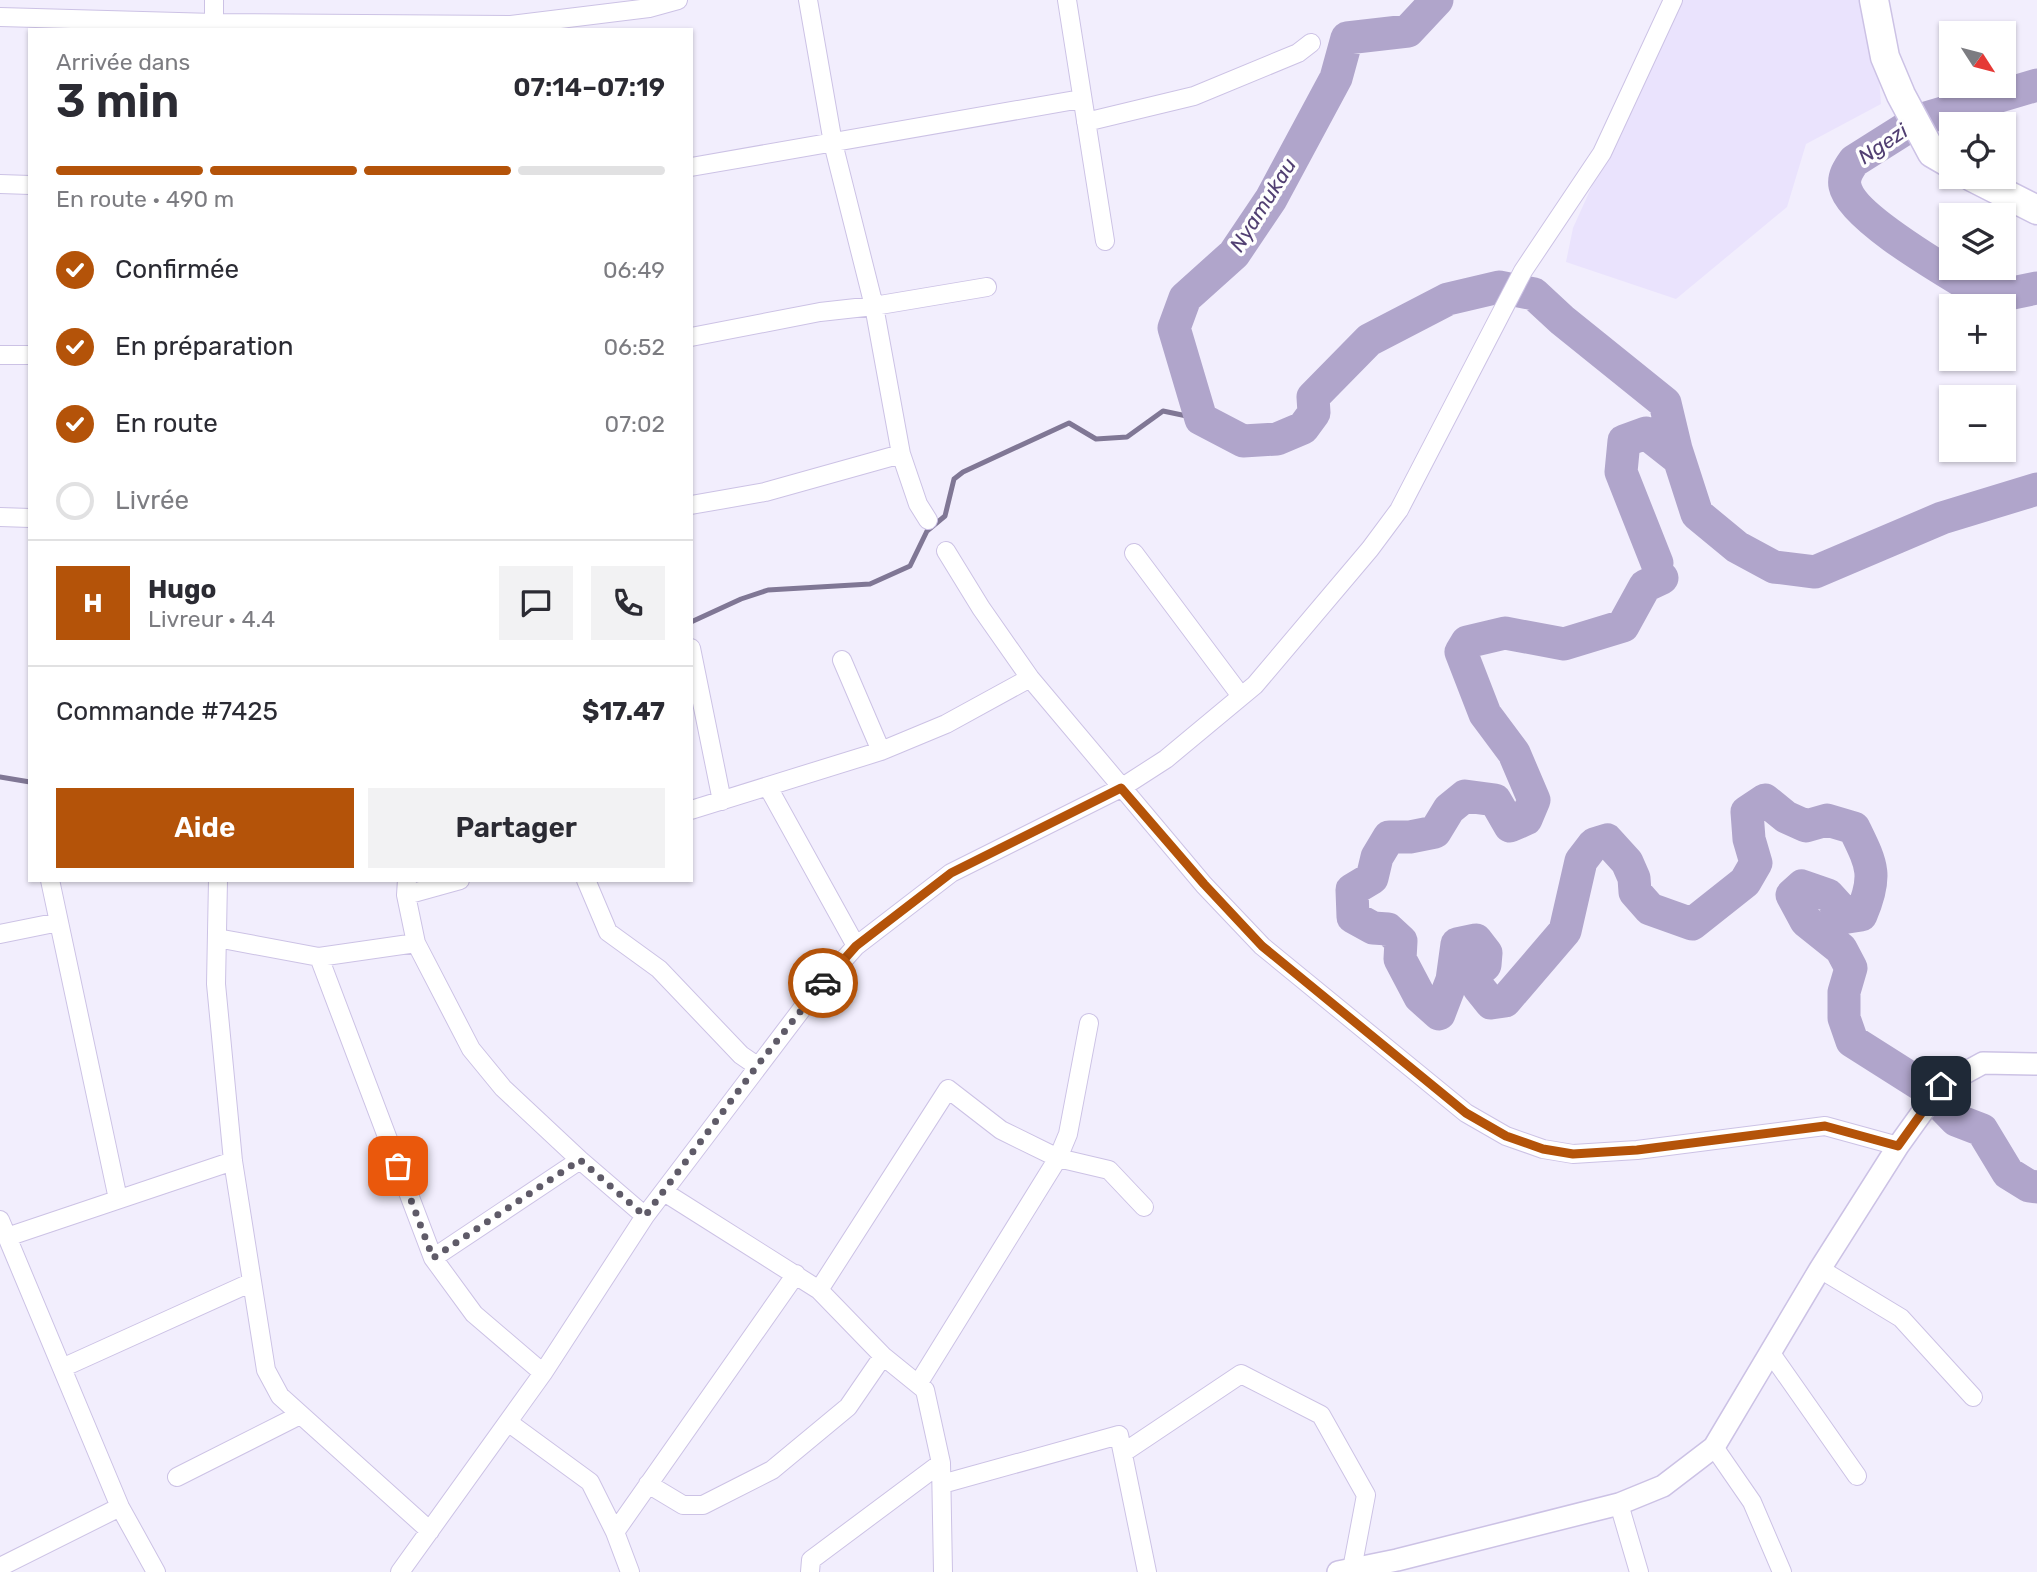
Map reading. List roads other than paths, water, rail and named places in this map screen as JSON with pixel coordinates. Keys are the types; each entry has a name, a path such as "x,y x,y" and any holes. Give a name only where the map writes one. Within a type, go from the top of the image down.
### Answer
{"main road":[{"path":"1874,0 1885,57 1901,94 1939,153"},
{"path":"1995,189 2037,211"}],"street":[{"path":"214,0 214,26"},
{"path":"0,17 214,26 511,25 649,8 678,0"},
{"path":"807,0 833,143 874,306 901,454 918,503 928,520"},
{"path":"1067,0 1105,241"},
{"path":"400,1572 543,1373 645,1216 814,993 856,946 951,873 1121,788 1166,760 1255,685 1370,549 1399,510 1523,271 1602,153 1673,0"},
{"path":"1086,121 1194,96 1298,53 1311,43"},
{"path":"693,167 1081,99"},
{"path":"0,184 28,185"},
{"path":"693,337 821,312 987,287"},
{"path":"0,355 28,355"},
{"path":"693,505 765,492 901,454"},
{"path":"0,517 28,518"},
{"path":"946,551 981,608 1030,678 1204,884 1262,946 1466,1113 1506,1136 1543,1149 1573,1154 1637,1150 1825,1126 1898,1146"},
{"path":"1134,553 1241,696"},
{"path":"693,658 722,801"},
{"path":"842,660 881,751"},
{"path":"693,809 881,751 946,724 1030,678"},
{"path":"768,787 856,946"},
{"path":"50,882 118,1199"},
{"path":"218,882 216,984 233,1161 266,1370 280,1396 300,1416 430,1531"},
{"path":"445,882 407,887 416,943 471,1049 503,1088 645,1216"},
{"path":"587,882 608,932 659,970 741,1055 757,1066"},
{"path":"0,934 59,922"},
{"path":"217,938 319,957 416,943"},
{"path":"319,957 433,1258 474,1314 543,1373"},
{"path":"918,1384 1058,1157 1068,1134 1089,1023"},
{"path":"1123,1453 1241,1374 1321,1415 1366,1495 1345,1571 1398,1566 1619,1504 1663,1486 1714,1447 1820,1269 1898,1146 1941,1086 1983,1063 2037,1064"},
{"path":"819,1290 948,1089 1001,1130 1058,1157 1109,1170 1144,1207"},
{"path":"433,1258 580,1160"},
{"path":"7,1237 233,1161"},
{"path":"664,1192 819,1290 883,1356 925,1390 941,1463 943,1572"},
{"path":"0,1220 120,1507 156,1572"},
{"path":"1820,1269 1901,1318 1973,1397"},
{"path":"615,1532 796,1274"},
{"path":"62,1368 252,1282"},
{"path":"1770,1352 1857,1476"},
{"path":"648,1484 683,1506 703,1505 772,1470 848,1407 883,1356"},
{"path":"177,1477 300,1416"},
{"path":"508,1422 590,1482 615,1532 630,1572"},
{"path":"942,1484 1119,1434 1147,1572"},
{"path":"1714,1447 1752,1502 1782,1572"},
{"path":"810,1572 811,1560 941,1463"},
{"path":"1619,1504 1639,1572"},
{"path":"0,1567 120,1507"}],"waterway":[{"name":"Nyamukau","path":"1437,0 1408,31 1347,38 1336,78 1271,199 1234,254 1185,298 1174,328 1201,419 1243,441 1277,439 1303,428 1314,413 1313,397 1369,340 1448,299 1499,287 1534,294 1665,403 1676,449 1697,514 1737,547 1774,567 1815,572 1942,518 2037,489"},
{"name":"Ngezi","path":"2037,85 1919,120 1854,161 1845,183 1851,199 1883,229 1980,292 1998,296 2037,288"},
{"path":"693,621 768,590 870,584 910,566 927,531 945,516 954,479 963,472 1069,423 1096,439 1127,437 1163,411 1201,419"},
{"path":"1657,563 1621,472 1624,441 1646,433 1679,459"},
{"path":"1662,578 1645,586 1623,626 1564,644 1505,633 1467,642 1461,652 1485,714 1514,753 1534,800 1526,819 1510,826 1495,800 1465,796 1449,809 1435,832 1410,837 1389,837 1377,857 1372,878 1352,890 1353,917 1373,928 1388,929 1401,941 1400,959 1420,997 1439,1014 1452,980 1457,944 1476,940 1486,953 1485,965 1474,975 1479,988 1491,1003 1505,1001 1565,931 1581,861 1594,844 1607,840 1627,862 1634,878 1635,892 1650,909 1692,924 1745,882 1756,863 1749,839 1747,812 1765,800 1786,817 1806,826 1827,820 1854,828 1871,870 1870,890 1861,915 1848,917 1828,895 1802,886 1792,895 1806,921 1841,949 1851,968 1844,992 1844,1018 1852,1041 1923,1086 1956,1120 1982,1130 2008,1173 2029,1186 2037,1187"},
{"path":"0,777 28,782"}]}
